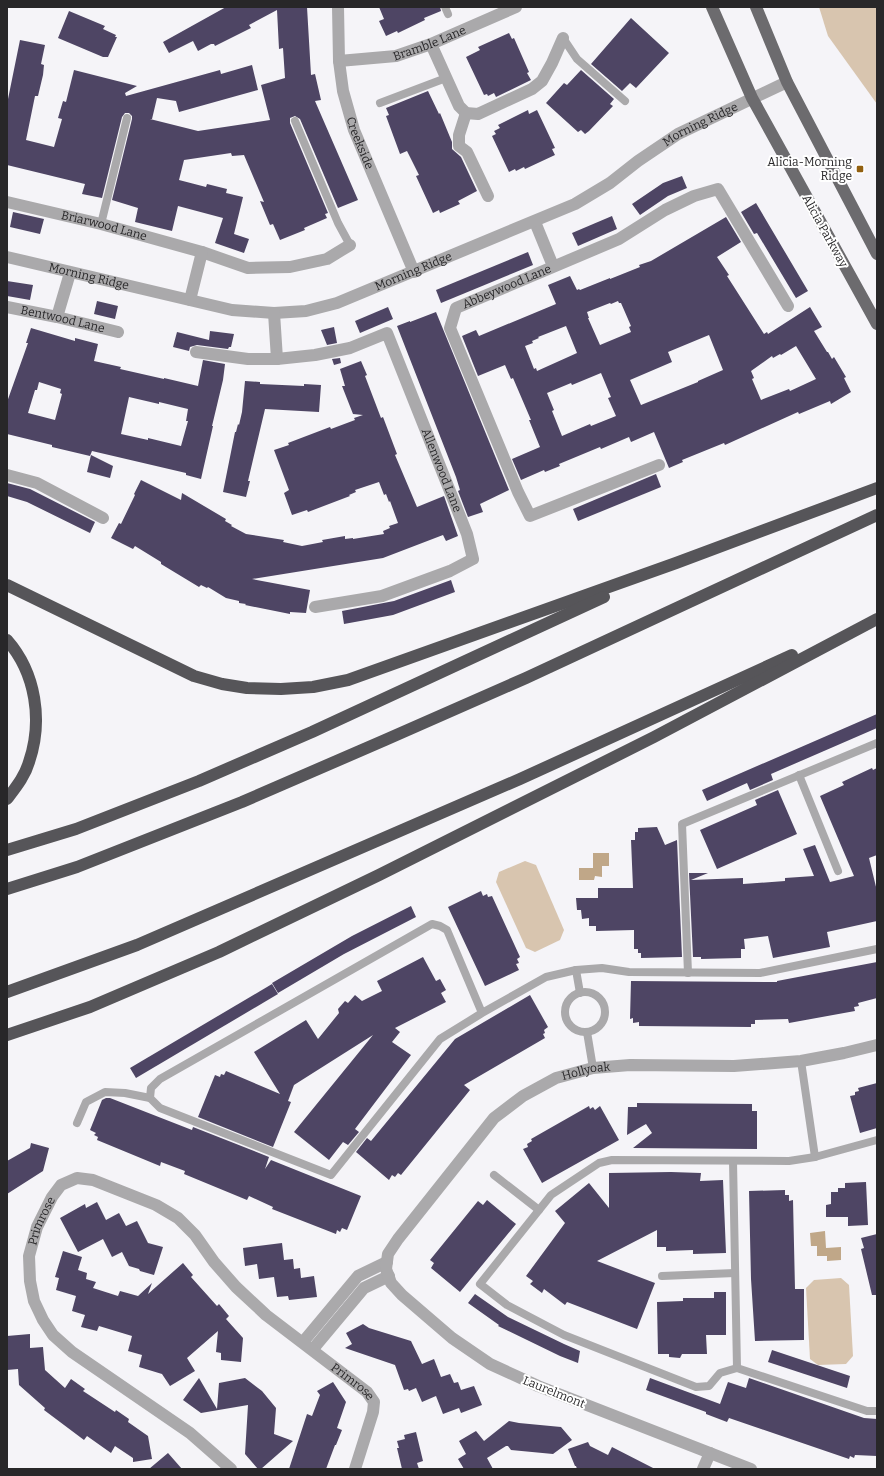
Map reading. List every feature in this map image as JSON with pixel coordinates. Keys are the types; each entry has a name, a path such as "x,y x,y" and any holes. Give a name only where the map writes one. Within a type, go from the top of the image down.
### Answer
{"highway":[{"path":"7,585 194,676 228,685 247,688 281,689 313,687 348,680 676,563 877,488"},
{"path":"7,889 77,867 242,802 378,744 526,678 877,515"},
{"path":"7,850 76,829 206,778 312,732 676,563"},
{"path":"7,992 145,942 520,779 877,618"},
{"path":"7,1035 90,1007 219,952 379,875 654,737 877,618"},
{"path":"7,640 20,658 30,678 35,699 37,720 35,740 29,763 19,783 7,799"}],"main road":[{"name":"Alicia Parkway","path":"712,7 752,98 877,324"},
{"path":"756,7 786,82 877,254"}],"street":[{"name":"Creekside","path":"338,7 338,62 343,90 354,130 414,272"},
{"name":"Bramble Lane","path":"338,62 396,56 431,44 516,7"},
{"path":"431,44 459,106 466,113 478,114 532,89 542,81 563,38"},
{"name":"Morning Ridge","path":"7,257 232,310 274,313 306,311 337,303 535,222 581,201 610,183 638,161 678,134 786,82"},
{"path":"466,113 459,135 459,146 467,152 488,196"},
{"name":"Abbeywood Lane","path":"659,465 530,516 518,492 450,328 456,308 619,239 665,210 694,196 718,189 788,306"},
{"name":"Briarwood Lane","path":"7,202 101,224 202,252 248,268 290,267 327,259 350,245"},
{"path":"535,222 554,266"},
{"path":"190,300 202,252"},
{"path":"58,317 70,272"},
{"name":"Bentwood Lane","path":"7,307 58,317 118,332"},
{"path":"274,313 277,359"},
{"name":"Allenwood Lane","path":"196,352 248,359 277,359 315,355 350,348 387,333 467,534 473,559 450,571 382,596 315,607"},
{"path":"7,475 37,483 103,518"},
{"name":"Hollyoak","path":"387,1269 388,1254 398,1239 494,1118 523,1096 556,1078 593,1068 630,1065 734,1066 801,1061 844,1054 877,1045"},
{"name":"Primrose","path":"231,1469 190,1433 72,1352 53,1335 43,1320 34,1301 30,1281 29,1256 37,1227 52,1197 61,1185 78,1178 93,1180 156,1205 178,1218 195,1235 214,1262 236,1287 266,1315 367,1392 374,1402 373,1412 355,1469"},
{"path":"308,1346 364,1288 387,1269"},
{"name":"Laurelmont","path":"387,1269 391,1283 408,1300 452,1338 490,1364 538,1386 751,1469"},
{"path":"703,1469 710,1453"},
{"path":"717,1469 722,1458"}],"lane":[{"path":"563,38 577,59 625,100"},
{"path":"380,103 446,78"},
{"path":"101,224 127,118"},
{"path":"295,121 338,223 350,245"},
{"path":"688,973 682,824 877,743"},
{"path":"799,776 838,872"},
{"path":"150,1098 151,1088 160,1079 432,924 447,930 482,1013"},
{"path":"77,1123 86,1102 105,1092 125,1092 150,1098 160,1108 331,1175 440,1039 546,976 576,970 602,968 629,972 760,973 877,949"},
{"path":"576,970 580,993"},
{"path":"587,992 599,997 605,1008 605,1015 599,1027 587,1032 574,1029 570,1024 566,1012 570,1000 580,993 587,992"},
{"path":"587,1032 593,1068"},
{"path":"801,1061 815,1157"},
{"path":"877,1140 815,1157 789,1161 612,1160 599,1163 551,1195 480,1284 507,1305 564,1335 696,1387 709,1386 720,1373 737,1368 867,1411 877,1411"},
{"path":"733,1161 737,1368"},
{"path":"494,1175 539,1210"},
{"path":"662,1276 735,1273"}],"shaded area":[{"path":"819,7 877,7 877,104 828,36"},
{"path":"593,853 609,853 609,866 602,866 602,877 595,876 594,880 579,880 579,868 593,868"},
{"path":"525,861 536,865 564,930 560,940 535,952 526,948 496,882 499,872"},
{"path":"825,1231 826,1248 841,1247 841,1260 827,1261 827,1256 817,1256 817,1246 811,1246 810,1233"},
{"path":"841,1278 849,1285 853,1356 846,1364 818,1365 810,1359 806,1288 814,1280"}],"building":[{"path":"226,7 307,7 311,75 315,74 321,100 315,101 358,200 338,208 300,119 295,116 290,118 290,123 328,213 325,214 327,218 304,228 305,230 280,240 273,224 270,225 260,201 264,202 244,155 232,156 231,153 184,160 179,180 206,187 207,184 227,189 226,193 243,197 234,234 249,239 244,253 215,243 223,218 178,206 172,231 135,222 138,208 112,200 132,119 132,116 129,113 125,113 122,117 102,198 82,194 85,184 7,165 7,104 20,40 45,45 41,64 44,65 43,75 38,96 35,96 26,140 54,147 62,119 58,118 63,101 66,102 74,70 137,86 125,93 126,96 220,70 221,74 252,65 258,90 179,112 176,101 157,98 152,119 150,119 198,131 270,120 261,85 285,78 283,48 279,49 277,10 249,25 251,28 215,46 214,44 211,44 198,51 193,41 169,53 163,42"},
{"path":"379,7 440,7 441,11 424,18 425,20 398,33 397,31 386,36 379,21 384,19"},
{"path":"69,11 105,26 103,29 116,35 115,37 117,37 108,57 103,57 58,38"},
{"path":"631,18 669,53 636,88 630,83 622,91 591,64"},
{"path":"509,33 512,39 514,38 531,80 496,97 494,93 488,96 487,94 484,95 466,57 480,50 478,47"},
{"path":"581,70 614,99 610,104 613,106 585,134 581,130 578,132 546,103 564,83 567,85"},
{"path":"428,91 439,114 440,113 452,142 452,149 461,157 477,191 458,201 460,204 440,213 439,210 433,213 416,176 419,175 407,151 400,154 386,116 389,115 386,108"},
{"path":"528,110 529,114 537,110 555,148 552,149 555,155 525,169 524,167 516,171 515,169 509,172 492,136 496,134 494,131 500,128 498,125"},
{"path":"682,176 687,188 668,196 640,215 632,204 663,183"},
{"path":"756,203 808,291 796,298 757,233 754,234 741,212"},
{"path":"13,212 44,219 40,234 10,227"},
{"path":"612,216 617,229 578,246 572,233"},
{"path":"726,217 741,242 717,257 729,275 727,276 764,334 767,332 768,334 810,307 822,327 814,331 832,359 834,357 846,377 844,378 851,392 831,404 830,401 799,414 798,412 725,445 724,443 682,460 683,462 669,468 654,432 631,442 629,437 601,449 600,447 559,464 560,466 545,472 544,470 521,480 512,459 540,447 529,420 531,420 513,378 511,379 505,365 478,376 462,336 476,330 479,336 556,304 548,285 570,276 577,290 580,290 640,267 639,265 651,261","holes":["618,301 621,303 631,326 629,327 631,332 600,345 588,318 587,312 610,303 611,304","566,326 577,353 537,371 536,368 534,369 525,346 533,343 532,341 539,338 538,337","709,335 723,370 698,382 641,405 630,380 672,362 668,352","796,346 816,379 790,391 789,389 761,400 752,379 754,378 751,371 772,356 773,358 780,354 781,355","601,373 611,397 608,398 616,416 591,426 590,424 562,436 552,411 554,410 547,393 571,383 572,385"]},
{"path":"528,252 533,265 441,303 436,290"},
{"path":"7,281 33,285 30,300 7,296"},
{"path":"97,301 118,306 115,319 94,314"},
{"path":"388,307 393,319 360,333 355,321"},
{"path":"436,312 509,490 480,504 483,512 468,517 458,491 460,490 456,477 397,326"},
{"path":"334,327 337,343 327,345 321,330"},
{"path":"31,328 75,341 75,338 98,344 94,361 121,367 120,369 198,386 203,360 225,364 223,380 201,479 186,475 186,473 92,451 90,456 7,434 7,402 28,343 26,343","holes":["39,382 61,389 60,393 62,394 55,420 28,413","129,397 188,409 186,421 188,421 181,446 148,438 148,440 121,434"]},
{"path":"210,331 234,334 231,347 228,349 197,345 190,347 189,351 173,347 177,332 209,340"},
{"path":"340,358 341,363 334,365 332,359"},
{"path":"361,361 381,418 383,417 397,454 395,455 417,507 444,496 458,536 446,541 443,535 383,558 252,579 310,590 306,613 290,612 290,614 245,605 246,604 239,603 239,601 226,598 208,587 207,588 201,585 199,587 135,546 133,549 111,538 119,523 121,524 141,480 181,500 182,493 226,519 225,521 232,525 231,526 246,534 284,540 283,542 302,546 323,542 322,540 345,536 345,539 353,539 384,534 383,531 390,528 389,526 398,523 390,501 389,502 386,494 384,495 379,482 355,490 356,492 349,495 350,496 308,512 307,510 292,515 284,493 289,490 274,450 330,427 331,429 355,420 354,418 363,415 353,414 342,386 345,386 340,369"},
{"path":"245,381 260,382 260,384 304,386 304,384 321,385 319,412 265,409 248,481 250,481 246,497 223,492 235,432 238,424 239,425 242,412"},
{"path":"91,455 113,466 110,478 87,472"},
{"path":"656,474 661,487 578,521 573,509"},
{"path":"7,483 30,489 95,522 90,533 27,502 7,496"},
{"path":"451,580 455,592 393,615 344,624 342,611 394,601"},
{"path":"877,714 877,728 771,774 773,780 750,790 747,783 707,801 702,790"},
{"path":"872,768 873,770 877,768 877,855 869,858 877,891 877,921 827,932 830,947 773,958 768,936 744,939 745,949 741,949 741,958 701,959 701,957 693,957 689,873 708,873 691,880 743,878 743,884 785,881 785,878 814,876 803,849 815,845 830,882 854,876 820,796 844,785 842,782"},
{"path":"778,790 797,834 717,869 700,830 757,805 755,800"},
{"path":"657,827 665,845 677,840 682,957 641,958 641,953 638,953 638,949 634,949 634,930 596,931 596,926 589,926 589,918 582,919 581,910 577,910 576,898 598,898 598,888 633,888 631,840 635,840 635,832 638,832 638,828"},
{"path":"481,891 483,896 487,894 488,897 492,896 520,957 517,959 519,963 516,964 519,970 485,986 448,907"},
{"path":"411,906 416,917 344,954 278,993 272,983 352,936"},
{"path":"423,957 436,981 440,979 446,990 441,993 446,1002 395,1028 400,1032 392,1042 411,1055 355,1129 359,1132 348,1145 343,1142 329,1160 294,1132 373,1035 294,1085 288,1101 291,1102 273,1147 198,1117 215,1075 220,1077 221,1074 224,1075 226,1071 280,1094 254,1052 306,1020 318,1039 339,1013 338,1009 345,1001 348,1003 355,995 362,1001 382,991 377,981"},
{"path":"877,962 877,998 858,1003 859,1006 854,1007 855,1011 789,1023 788,1019 755,1020 755,1024 751,1024 751,1027 639,1026 639,1022 633,1023 633,1018 630,1019 631,981 777,982"},
{"path":"272,984 278,994 136,1078 130,1068"},
{"path":"530,995 548,1027 544,1030 545,1033 543,1034 545,1038 464,1085 470,1090 401,1175 398,1173 395,1177 392,1175 389,1180 356,1152 367,1138 371,1141 455,1039"},
{"path":"877,1083 877,1128 860,1133 850,1096 855,1095 855,1092 859,1091 858,1088"},
{"path":"110,1098 192,1130 193,1127 269,1157 265,1169 271,1160 361,1196 347,1230 342,1228 340,1232 337,1230 336,1234 272,1209 273,1207 249,1196 247,1200 184,1174 185,1171 161,1162 160,1166 97,1140 98,1137 94,1135 96,1133 90,1130 102,1100"},
{"path":"637,1103 752,1104 752,1111 757,1111 757,1149 633,1148 652,1133 646,1124 627,1135 628,1107 637,1107"},
{"path":"589,1106 590,1109 593,1107 595,1110 600,1106 619,1140 542,1183 523,1149 528,1147 527,1144 532,1141 531,1139"},
{"path":"31,1143 49,1148 43,1171 7,1194 7,1161 30,1148"},
{"path":"609,1173 701,1173 700,1181 723,1180 726,1253 693,1254 693,1250 666,1251 666,1247 657,1247 657,1230 597,1261 655,1283 637,1329 567,1302 565,1305 544,1289 542,1293 530,1284 533,1281 526,1276 565,1223 555,1211 589,1183 609,1208"},
{"path":"866,1182 868,1225 848,1226 848,1217 826,1217 826,1205 831,1204 831,1192 838,1192 838,1188 845,1188 845,1183"},
{"path":"785,1190 785,1195 789,1195 789,1201 793,1200 795,1289 804,1289 804,1340 755,1341 751,1279 749,1191"},
{"path":"487,1200 516,1224 460,1292 431,1268 434,1263 430,1260 478,1201 483,1205"},
{"path":"97,1202 106,1220 119,1213 126,1226 137,1221 148,1243 163,1247 154,1275 129,1266 122,1252 112,1257 103,1239 78,1252 60,1218 85,1204 86,1208"},
{"path":"877,1234 877,1295 872,1295 861,1249 864,1248 861,1238"},
{"path":"282,1243 284,1260 293,1259 294,1269 300,1268 301,1278 314,1276 317,1297 289,1300 288,1296 277,1297 274,1277 259,1279 257,1264 245,1266 243,1248"},
{"path":"63,1251 82,1257 78,1270 87,1273 86,1279 96,1282 93,1288 118,1296 120,1291 138,1296 152,1283 148,1294 183,1263 193,1275 191,1277 217,1306 219,1304 229,1316 226,1319 243,1338 241,1362 221,1360 221,1353 216,1352 218,1331 187,1358 195,1371 170,1386 162,1374 139,1367 142,1355 128,1351 132,1336 99,1326 97,1331 81,1327 85,1315 72,1311 76,1296 56,1290 59,1278 55,1277"},
{"path":"714,1292 726,1292 726,1335 706,1335 707,1354 682,1354 680,1358 669,1357 669,1354 658,1354 657,1302 683,1301 683,1298 714,1298"},
{"path":"475,1294 508,1317 580,1351 578,1363 560,1356 498,1326 499,1325 468,1303"},
{"path":"363,1324 369,1328 411,1341 422,1364 434,1359 441,1377 450,1374 454,1383 458,1382 461,1390 474,1386 482,1405 461,1413 459,1408 443,1414 436,1396 422,1402 416,1388 409,1391 408,1389 404,1390 395,1365 345,1348 352,1344 346,1333"},
{"path":"30,1334 30,1348 43,1347 45,1370 65,1388 71,1379 85,1389 83,1391 115,1412 116,1410 129,1419 128,1422 148,1436 152,1459 133,1462 133,1458 115,1446 111,1453 87,1436 84,1440 44,1410 45,1408 19,1385 18,1369 7,1370 7,1336"},
{"path":"772,1350 850,1376 847,1388 768,1362"},
{"path":"199,1378 217,1409 219,1383 245,1378 262,1391 276,1408 274,1434 293,1441 261,1469 258,1469 245,1454 248,1405 201,1413 183,1400"},
{"path":"650,1378 720,1404 728,1382 746,1388 749,1378 864,1418 877,1419 877,1456 855,1455 854,1458 850,1456 849,1459 729,1418 727,1422 706,1414 706,1412 646,1390"},
{"path":"333,1382 346,1402 337,1428 342,1430 326,1469 289,1469 307,1414 312,1416 320,1395 317,1391"},
{"path":"509,1421 561,1427 572,1440 553,1454 511,1450 508,1446 506,1446 487,1458 493,1469 464,1469 458,1459 466,1454 459,1441 476,1431 484,1441"},
{"path":"416,1432 423,1461 417,1463 419,1469 402,1469 397,1448 399,1448 397,1441 405,1439 404,1435"},
{"path":"588,1442 590,1446 608,1455 612,1447 655,1469 577,1469 568,1449"},
{"path":"168,1453 182,1469 149,1469"}],"place":[{"name":"Alicia-Morning Ridge","path":"860,169"}]}
